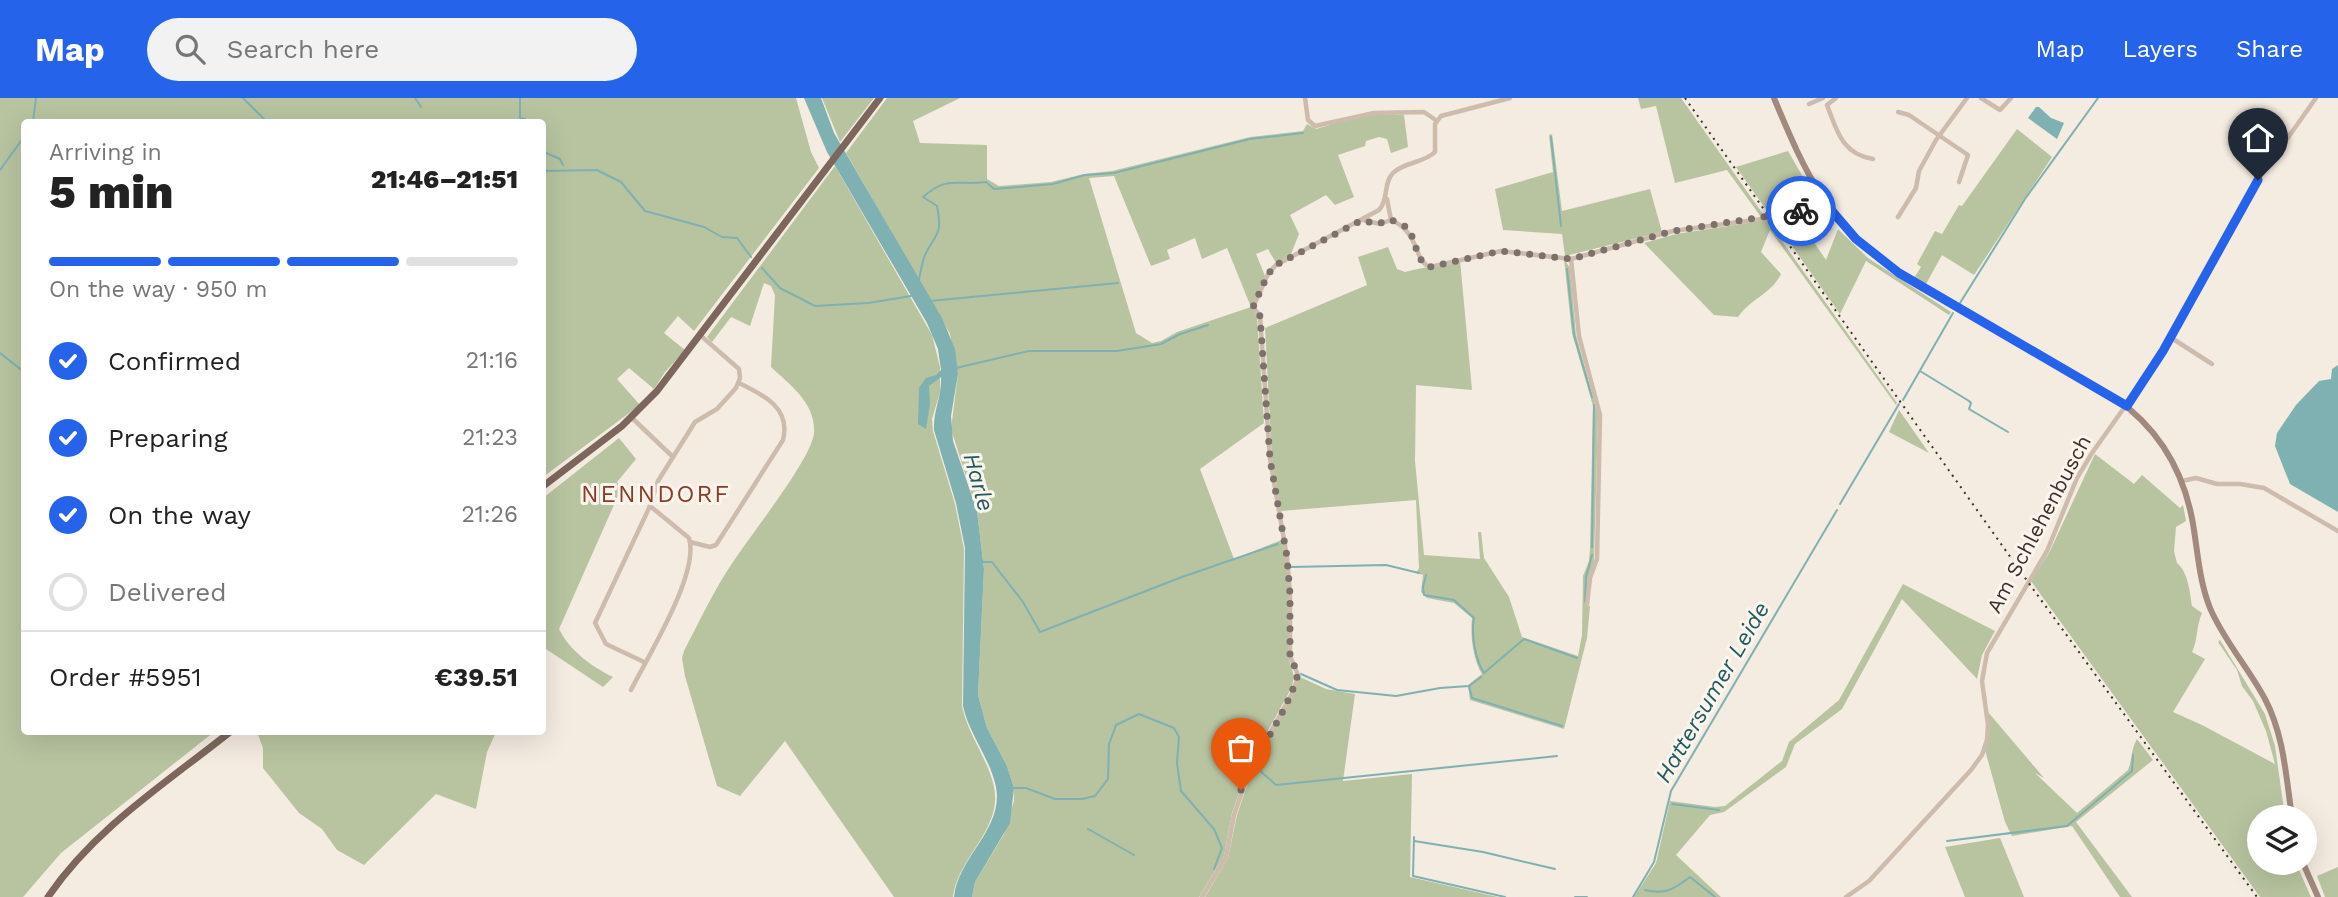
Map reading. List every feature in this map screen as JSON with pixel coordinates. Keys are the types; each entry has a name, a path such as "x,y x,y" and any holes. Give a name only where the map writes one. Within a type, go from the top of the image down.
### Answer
{"main road":[{"path":"546,484 631,417 657,391 880,98"},
{"path":"1774,98 1804,170 1826,204 1856,239 1899,273 2127,406 2161,441 2182,481 2191,512 2208,603 2218,626 2271,712 2282,749 2290,805"},
{"path":"48,897 78,859 110,827 226,735"},
{"path":"2308,875 2318,897"}],"street":[{"path":"1305,98 1308,120 1315,126 1374,113 1424,113 1437,121"},
{"path":"1437,121 1449,113 1510,98"},
{"path":"1809,104 1824,98 1843,144 1861,157 1873,159"},
{"path":"1827,105 1836,98"},
{"path":"1898,217 1918,184 1920,167 1967,98"},
{"path":"1981,98 2000,110 2011,98"},
{"name":"Am Schlehenbusch","path":"1846,897 1869,881 1972,770 1982,755 1988,725 1982,681 1987,653 2047,551 2077,478 2170,337 2250,191 2316,98"},
{"path":"1898,113 1909,115 1968,155 1959,182"},
{"path":"1202,897 1226,857 1234,815 1249,771 1294,690 1298,674 1290,656 1287,557 1270,459 1260,316 1253,307 1268,274 1276,265 1379,210 1387,198 1393,173 1435,152 1437,121"},
{"path":"1387,198 1391,220"},
{"path":"1362,220 1380,224 1391,220 1408,229 1426,266 1501,251 1571,259 1673,231 1769,218 1826,204"},
{"path":"1571,259 1579,336 1600,415 1597,559 1590,578 1587,604"},
{"path":"644,662 606,644 595,623 650,506 655,487 673,457 695,422 717,409 739,383 739,369 700,335"},
{"path":"2170,337 2213,364"},
{"path":"690,542 710,547 716,545 783,440 785,421 781,413 763,396 739,383"},
{"path":"631,417 673,457"},
{"path":"2182,481 2196,478 2217,484 2264,488 2338,531"},
{"path":"631,690 687,576 691,561 690,542 682,530 650,506"}],"green space":[{"path":"0,98 796,98 811,152 819,168 694,331 678,316 664,333 685,350 654,389 629,368 617,379 640,405 546,475 546,119 21,119 21,735 210,735 61,853 23,897 0,897"},
{"path":"822,98 874,98 840,142"},
{"path":"887,98 960,98 913,121 920,143 987,145 987,179 999,186 1051,182 1112,171 1250,137 1303,131 1307,124 1316,129 1365,115 1404,115 1408,147 1391,153 1387,139 1379,137 1366,141 1365,146 1338,155 1354,197 1335,205 1326,195 1290,215 1299,234 1291,254 1276,263 1268,249 1256,254 1265,276 1251,307 1257,316 1264,423 1200,469 1234,559 1284,539 1289,594 1288,656 1294,676 1292,687 1248,767 1232,813 1224,856 1199,897 972,897 975,882 1004,834 1014,801 1014,788 1007,766 987,728 978,695 984,569 977,511 951,429 958,374 950,334 846,153","holes":["1114,176 1151,266 1170,259 1167,250 1195,238 1202,259 1227,248 1251,307 1152,343 1136,333 1089,178"]},
{"path":"1638,98 1681,98 1765,217 1761,217 1727,170 1675,183 1656,106 1641,109"},
{"path":"2017,129 2052,157 1974,275 1942,255 1926,284 1914,278 1921,267 1917,264 1935,231 1942,234 1959,205 1962,206"},
{"path":"1552,134 1562,211 1650,189 1662,232 1565,256 1562,234 1503,230 1495,189 1553,172 1549,135"},
{"path":"1788,151 1819,205 1770,215 1736,167"},
{"path":"835,166 932,335 940,367 940,392 932,419 933,431 955,504 964,549 962,706 991,777 995,802 986,830 962,869 953,897 894,897 785,741 740,796 717,786 682,658 718,586 803,461 814,433 814,422 806,404 771,367 775,295 771,286 764,283 750,326 731,317 712,342 707,337"},
{"path":"1791,216 1807,240 1811,238 1826,260 1838,229 1868,258 1951,312 1949,315 1866,261 1840,314 1773,219"},
{"path":"1767,220 1896,405 1770,230 1761,252 1781,274 1772,287 1738,317 1714,315 1644,243 1676,234"},
{"path":"1388,247 1397,269 1405,272 1460,260 1472,390 1416,385 1415,461 1424,555 1480,559 1478,532 1481,532 1484,558 1509,597 1522,637 1578,656 1582,635 1583,576 1589,561 1590,548 1593,406 1572,333 1564,259 1570,268 1576,335 1598,415 1594,562 1588,578 1585,605 1590,606 1587,638 1564,729 1470,700 1468,685 1482,674 1473,647 1472,618 1454,603 1427,598 1421,592 1423,575 1416,573 1419,568 1416,500 1281,511 1272,459 1265,328 1367,285 1358,257"},
{"path":"1899,410 1929,453 1889,432"},
{"path":"619,438 636,459 617,482 621,489 559,629 582,657 613,677 603,687 546,649 546,496"},
{"path":"2095,454 2134,484 2142,475 2180,508 2183,505 2186,521 2176,527 2174,551 2177,563 2186,577 2192,606 2202,613 2192,652 2205,659 2173,712 2275,764 2266,731 2253,701 2218,642 2220,640 2265,714 2275,746 2283,805 2247,805 2247,875 2301,875 2311,897 2260,897 2031,581 2049,553"},
{"path":"1903,584 1995,631 1982,655 1977,679 1902,599 1842,709 1795,744 1786,767 1724,812 1710,815 1676,855 1721,897 1634,897 1656,863 1670,801 1725,806 1782,761 1789,742 1839,700"},
{"path":"1300,677 1326,689 1355,694 1343,781 1412,774 1410,877 1498,897 1205,897 1228,858 1237,815 1251,773"},
{"path":"1988,712 2044,778 2035,773 2077,813 2128,770 2137,739 2153,760 2076,822 2132,897 2120,897 2072,826 2012,836 2005,822 1985,750"},
{"path":"258,735 495,735 487,752 476,809 436,794 364,865 337,850 322,829 299,813 263,768 263,748"},
{"path":"2000,838 2024,897 1965,897 1945,847"},
{"path":"2338,867 2338,897 2325,897 2317,876"}],"water":[{"path":"804,98 821,98 834,133 942,318 955,349 958,374 951,416 953,441 977,511 984,569 978,695 987,728 1007,766 1014,788 1010,823 975,882 972,897 954,897 957,883 987,830 997,802 993,776 963,706 965,548 956,503 934,430 941,377 929,386 930,404 926,429 918,424 919,388 926,378 941,370 938,349 927,323 827,152"},
{"path":"2036,107 2051,118 2064,123 2057,139 2028,118"},
{"path":"2338,365 2338,512 2290,484 2275,446 2277,433 2296,405 2319,381 2331,379 2332,369"}],"waterway":[{"path":"33,119 36,98"},
{"path":"243,98 264,119"},
{"path":"415,98 421,107"},
{"path":"520,98 520,118 525,119"},
{"name":"Hattersumer Leide","path":"1960,303 2025,199 2098,98"},
{"path":"919,279 924,258 939,229 937,206 923,197 939,186 986,182 994,189 1053,184 1085,175 1114,173 1250,139 1303,133"},
{"path":"1551,137 1561,226"},
{"path":"0,170 21,141"},
{"path":"546,153 560,159 563,165"},
{"path":"546,171 597,170 621,182 645,211 704,227 722,237 737,238 751,257"},
{"path":"762,268 780,288 815,306 868,303 911,296"},
{"path":"1567,269 1574,335 1592,397"},
{"path":"930,301 1118,283"},
{"name":"Hattersumer Leide","path":"1903,400 1953,313"},
{"path":"956,368 1029,351 1117,351 1161,344 1180,334 1208,325"},
{"path":"0,353 21,370"},
{"path":"1920,371 1969,401 1969,409 2008,432"},
{"name":"Hattersumer Leide","path":"1840,504 1899,404"},
{"path":"1592,547 1594,405"},
{"name":"Hattersumer Leide","path":"1633,897 1654,862 1671,791 1837,510"},
{"path":"983,562 992,562 1023,602 1040,632 1182,577 1278,544"},
{"path":"1585,602 1586,577 1592,555"},
{"path":"1291,567 1386,565 1419,573"},
{"path":"1426,575 1424,595 1454,600 1474,618 1474,646 1484,673 1524,639 1577,658"},
{"path":"1301,674 1337,690 1396,696 1469,686 1481,677"},
{"path":"1469,686 1472,698 1562,726"},
{"path":"1012,788 1026,788 1055,799 1095,796 1108,779 1109,744 1116,725 1139,714 1174,728 1179,737 1177,763 1181,791 1214,829 1222,848 1214,869"},
{"path":"1947,841 2067,826 2132,771 2133,755"},
{"path":"1258,769 1276,785 1557,756"},
{"path":"1672,804 1719,810"},
{"path":"1088,829 1134,855"},
{"path":"1414,837 1413,876 1505,897"},
{"path":"1414,841 1483,852 1555,869"},
{"path":"1645,890 1669,890 1690,877 1715,897"},
{"path":"1575,897 1587,897"}],"railway":[{"path":"1685,98 2028,582 2257,897"}],"way so far":[{"path":"1241,790 1294,690 1298,674 1290,656 1292,647 1287,557 1270,459 1260,316 1253,307 1268,274 1276,265 1362,220 1377,224 1391,220 1404,225 1412,236 1422,262 1430,267 1501,251 1571,259 1673,231 1801,211"}],"district":[{"name":"NENNDORF","path":"656,494"}],"route":[{"path":"1801,211 1826,204 1856,239 1899,273 2127,406 2163,351 2258,180"}],"water label":[{"name":"Harle","path":"979,482"}]}
